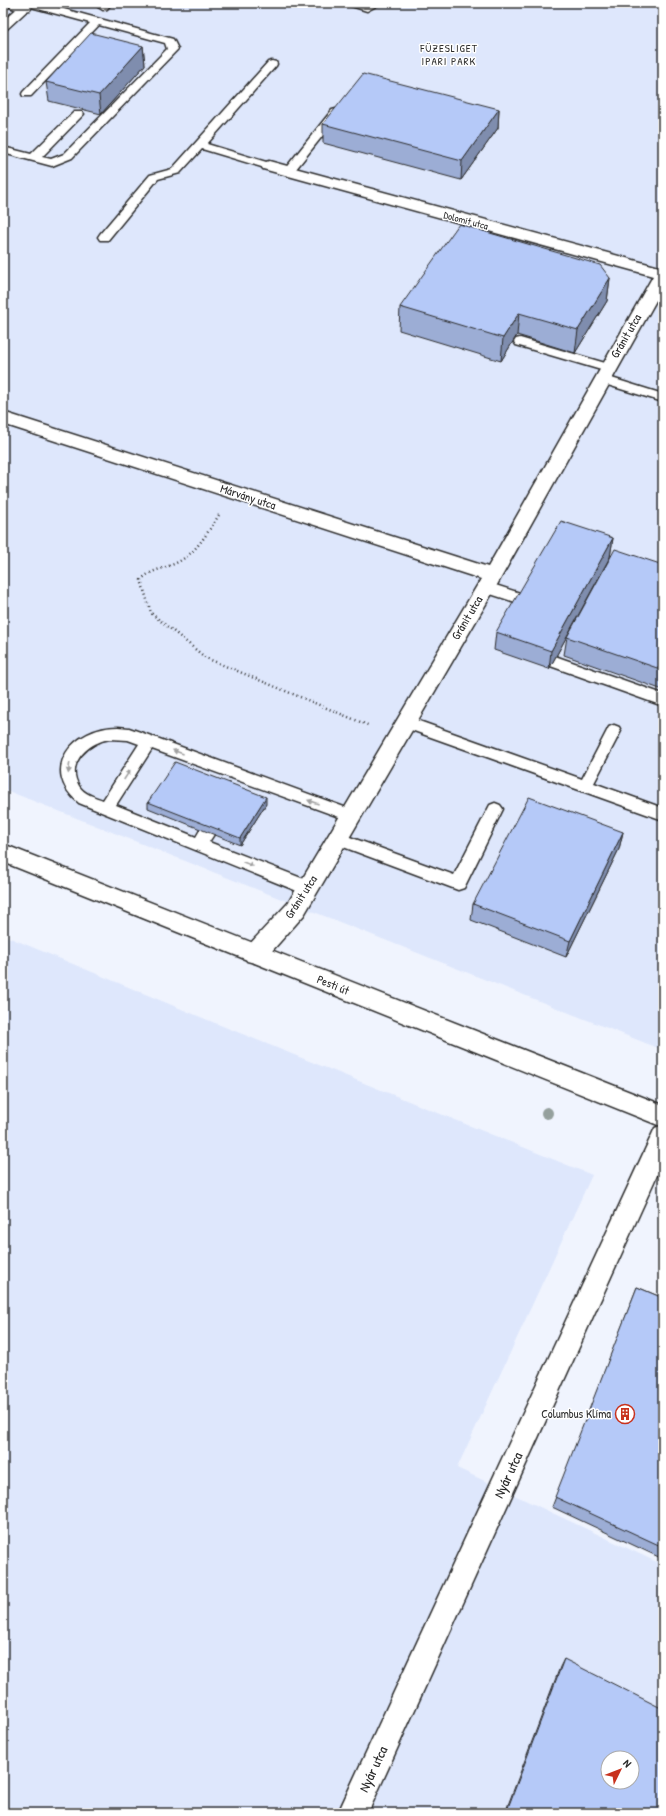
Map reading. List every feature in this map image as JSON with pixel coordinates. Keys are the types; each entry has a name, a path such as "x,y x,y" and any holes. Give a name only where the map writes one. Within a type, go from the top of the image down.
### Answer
{"street":[{"name":"Dolomit utca","path":"269,166 663,273"},
{"name":"Gránit utca","path":"255,954 296,909 336,838 489,581 605,373 663,273"},
{"name":"Márvány utca","path":"3,418 234,492 489,581"},
{"name":"Pesti út","path":"3,853 663,1116"},
{"name":"Nyár utca","path":"353,1813 663,1136"}],"lane":[{"path":"352,3 366,8 377,3"},
{"path":"3,27 24,4 97,21 169,41 174,49 68,156 52,163 3,150"},
{"path":"27,94 97,21"},
{"path":"104,237 154,176 176,171 272,64"},
{"path":"288,172 342,104"},
{"path":"34,158 78,114"},
{"path":"199,145 269,166"},
{"path":"520,342 605,373 663,398"},
{"path":"489,581 547,608"},
{"path":"546,638 539,650 547,659 663,700"},
{"path":"400,730 585,787 663,814"},
{"path":"585,787 614,731"},
{"path":"308,888 225,847 199,845 183,831 160,822 106,808 84,800 73,790 68,778 68,766 73,753 84,743 98,736 114,732 130,734 149,741 196,766 220,775 235,789 261,790 350,815"},
{"path":"106,808 149,741"},
{"path":"199,845 235,789"},
{"path":"336,838 458,883 495,809"}],"path":[{"path":"234,492 195,551 176,563 146,574 140,580 151,613 206,658 400,730"}],"shaded area":[{"path":"3,3 663,3 663,1050 3,789"},
{"path":"3,935 215,1023 592,1175 457,1468 663,1565 663,1813 3,1813"}],"building":[{"path":"91,33 143,46 99,95 46,82"},
{"path":"363,74 499,109 462,161 323,124"},
{"path":"459,224 600,265 610,278 578,330 519,313 503,338 400,307"},
{"path":"561,521 613,538 551,651 496,632"},
{"path":"615,549 663,565 663,670 567,637"},
{"path":"175,762 266,797 240,838 148,802"},
{"path":"529,797 623,832 570,941 473,904"},
{"name":"Columbus Klíma","path":"637,1287 663,1298 663,1547 555,1497"},
{"path":"564,1659 663,1709 663,1813 506,1813"}],"place":[{"name":"Columbus Klíma","path":"625,1414"}],"district":[{"name":"FÜZESLIGET IPARI PARK","path":"449,54"}]}
